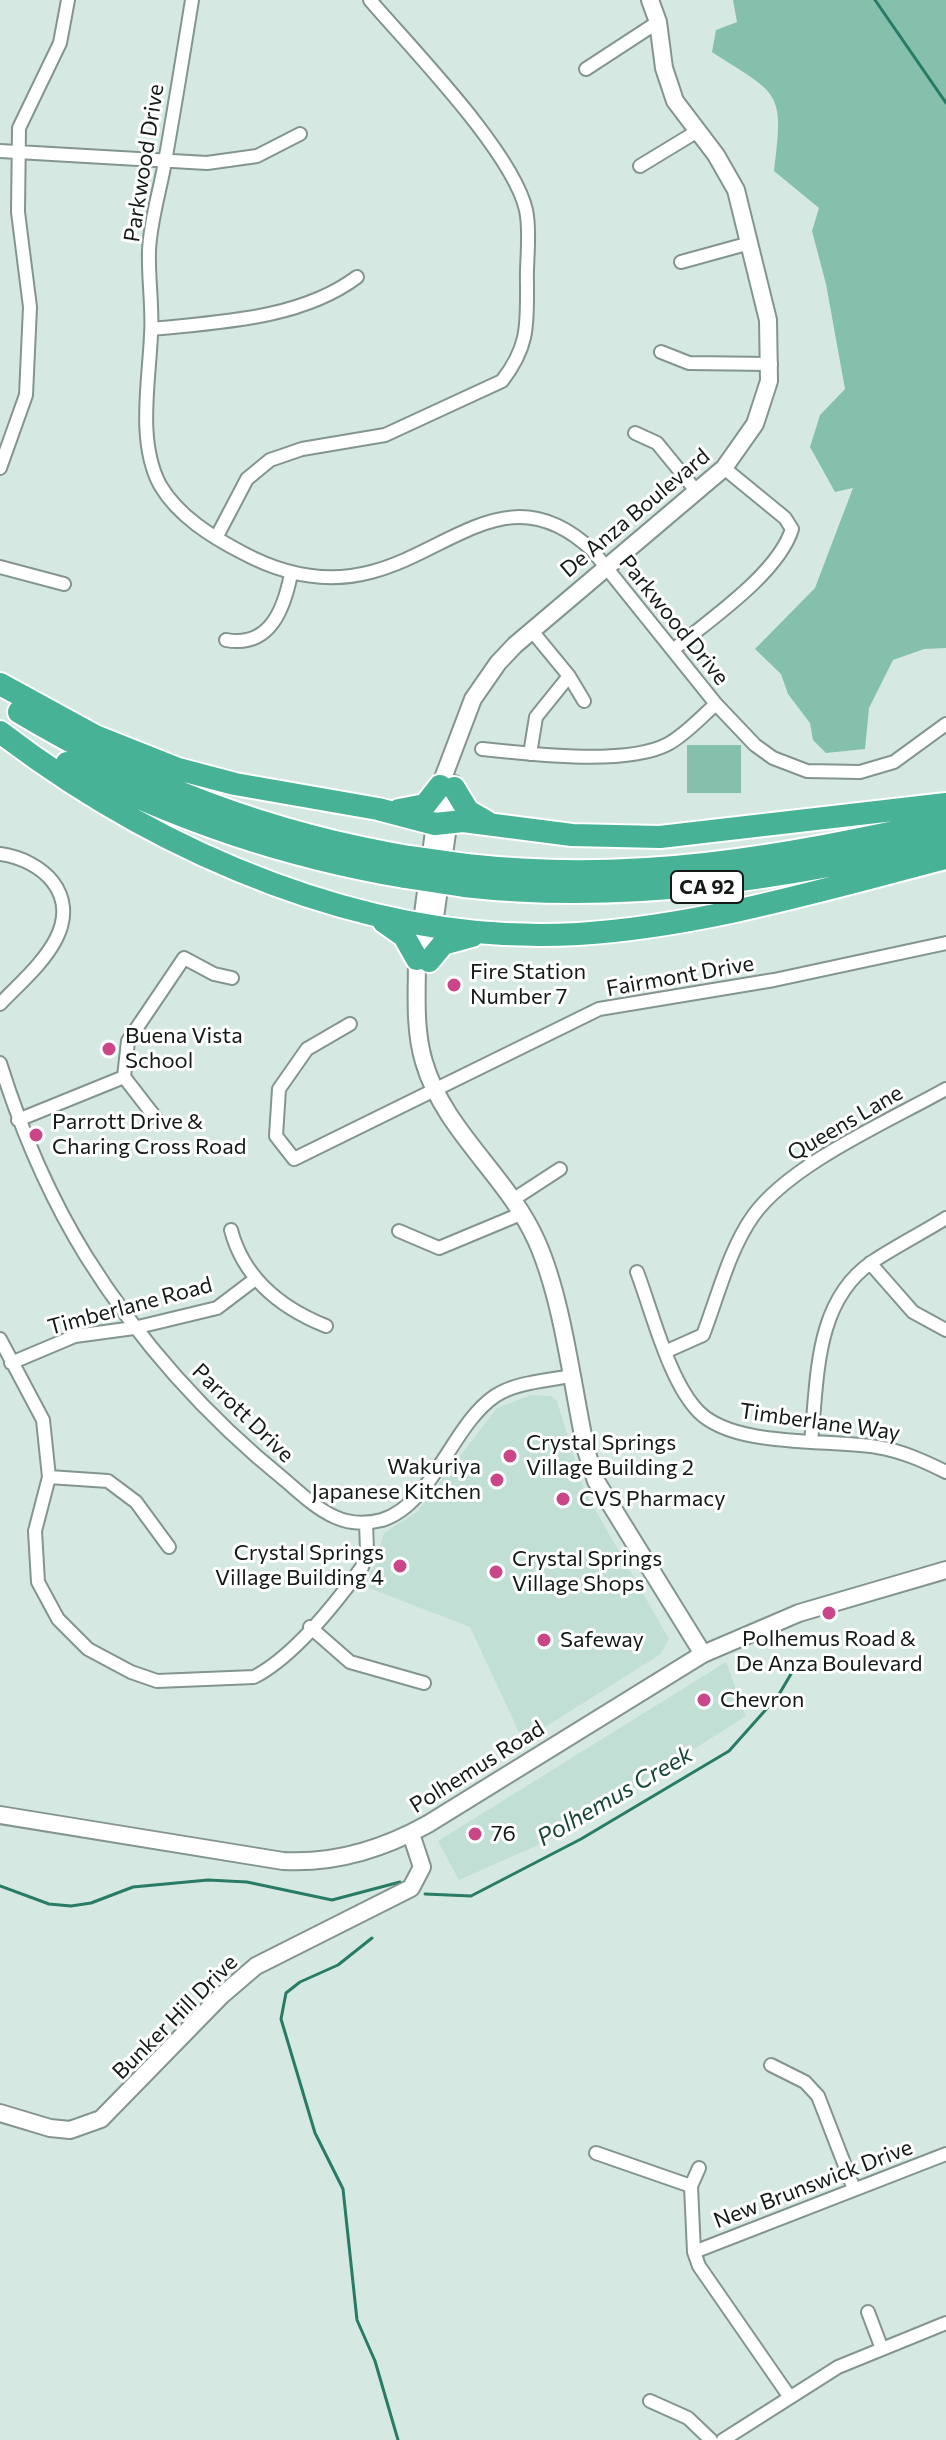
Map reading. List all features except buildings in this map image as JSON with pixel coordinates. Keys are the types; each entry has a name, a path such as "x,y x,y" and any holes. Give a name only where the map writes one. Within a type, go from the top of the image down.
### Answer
{"highway":[{"path":"0,684 95,736 178,769 248,787 442,823 589,836 670,837 946,804"},
{"name":"CA 92","path":"0,700 100,757 197,800 407,867"},
{"name":"CA 92","path":"0,724 96,778 193,820 294,853 592,893 688,889 784,876 946,842"},
{"path":"0,732 96,796 178,840 269,880 369,914 428,925 497,934 580,934 674,923 946,858"},
{"path":"378,809 421,807 448,780 468,811 500,826"},
{"name":"CA 92","path":"465,875 685,868 789,854 946,821"},
{"path":"369,914 404,936 422,966 447,942 497,934"}],"street":[{"path":"0,468 26,395 30,307 18,212 19,128 60,43 68,0"},
{"name":"Parkwood Drive","path":"192,0 149,249 152,329 149,451 160,485 185,516 216,538 291,574 348,577 373,572 479,523 514,518 550,523 581,540 716,704 755,745 773,758 807,771 837,774 894,762 946,724"},
{"path":"216,538 247,479 270,460 302,449 385,435 490,387 502,381 515,364 527,336 526,210 512,178 478,126 370,0"},
{"name":"De Anza Boulevard","path":"650,0 658,22 668,85 736,190 768,320 771,364 764,402 755,424 724,468 532,631 498,663 477,691 463,719 448,780 422,966 419,1039 435,1091 452,1120 518,1206 547,1269 586,1450 602,1495 703,1654"},
{"path":"586,69 658,22"},
{"path":"640,166 696,132"},
{"path":"0,151 165,163 207,163 257,156 300,134"},
{"path":"681,262 750,243"},
{"path":"152,329 237,320 333,295 357,277"},
{"path":"661,352 689,363 771,364"},
{"path":"635,433 657,443 697,492"},
{"path":"673,650 755,580 787,542 792,529 785,518 724,468"},
{"path":"0,567 64,584"},
{"path":"226,640 244,642 268,629 282,606 291,574"},
{"path":"532,631 569,676 584,701"},
{"path":"530,754 536,717 569,676"},
{"path":"482,749 572,756 655,749 681,734 716,704"},
{"path":"0,854 32,863 48,873 63,903 62,921 49,952 0,1004"},
{"name":"Fairmont Drive","path":"350,1024 307,1049 279,1089 276,1136 294,1159 599,1009 774,980 946,943"},
{"path":"155,1117 124,1077 128,1041 184,958 214,974 232,978"},
{"name":"Parrott Drive","path":"0,1063 18,1120 85,1255 134,1328 170,1371 262,1462 329,1514 366,1523"},
{"path":"18,1120 124,1077"},
{"name":"Queens Lane","path":"667,1351 703,1335 733,1256 753,1216 790,1178 946,1089"},
{"path":"399,1231 439,1248 518,1206 560,1169"},
{"path":"811,1441 821,1345 830,1313 851,1280 870,1263 946,1218"},
{"path":"231,1230 243,1265 254,1280 304,1317 326,1326"},
{"path":"870,1263 913,1312 946,1330"},
{"name":"Timberlane Way","path":"637,1272 681,1387 699,1412 726,1428 878,1447 913,1456 946,1472"},
{"name":"Timberlane Road","path":"11,1363 75,1336 134,1328 217,1308 254,1280"},
{"path":"0,1339 43,1420 49,1477 35,1531 38,1582 58,1619 88,1649 131,1672 157,1681 254,1677 285,1655 362,1567 367,1550 366,1523 393,1515 409,1503 493,1397 513,1387 570,1376"},
{"path":"49,1477 108,1481 136,1502 169,1547"},
{"name":"Polhemus Road","path":"0,1815 300,1862 354,1855 411,1834 703,1654 811,1609 946,1570"},
{"path":"310,1627 350,1662 424,1683"},
{"name":"Bunker Hill Drive","path":"0,2113 50,2128 70,2130 101,2119 256,1966 411,1888 422,1867 411,1834"},
{"path":"771,2065 805,2082 818,2096 854,2189"},
{"path":"596,2153 691,2186"},
{"name":"New Brunswick Drive","path":"694,2252 946,2154"},
{"path":"699,2168 691,2186 694,2252 706,2279 789,2396"},
{"path":"868,2312 882,2349"},
{"path":"723,2440 838,2367 946,2323"},
{"path":"650,2401 688,2418 711,2440"}],"shaded area":[{"path":"531,1395 551,1396 557,1401 584,1490 669,1639 661,1654 523,1741 470,1627 361,1585 375,1566 384,1533 417,1512 497,1408"},
{"path":"726,1662 746,1716 554,1838 459,1880 438,1841"}],"green space":[{"path":"733,0 946,0 946,648 924,649 893,660 869,708 865,749 826,753 813,740 810,723 788,694 781,674 755,649 815,588 853,488 835,492 810,447 820,415 845,389 826,284 812,231 819,208 774,171 778,124 772,97 751,77 712,52 716,30 737,22"},
{"path":"687,745 741,745 741,793 687,793"}],"waterway":[{"path":"875,0 946,103"},
{"name":"Polhemus Creek","path":"425,1894 471,1896 581,1839 729,1751 778,1696 791,1674"},
{"name":"Polhemus Creek","path":"0,1886 49,1904 71,1906 91,1903 133,1887 208,1880 247,1882 332,1900 400,1882"},
{"path":"372,1938 338,1965 300,1982 286,1993 281,2019 315,2133 343,2189 357,2320 375,2361 398,2440"}],"place":[{"name":"Fire Station Number 7","path":"454,985"},
{"name":"Buena Vista School","path":"109,1049"},
{"name":"Parrott Drive & Charing Cross Road","path":"36,1135"},
{"name":"Crystal Springs Village Building 2","path":"510,1456"},
{"name":"Wakuriya Japanese Kitchen","path":"497,1480"},
{"name":"CVS Pharmacy","path":"563,1499"},
{"name":"Crystal Springs Village Building 4","path":"400,1566"},
{"name":"Crystal Springs Village Shops","path":"496,1572"},
{"name":"Polhemus Road & De Anza Boulevard","path":"829,1613"},
{"name":"Safeway","path":"544,1640"},
{"name":"Chevron","path":"704,1700"},
{"name":"76","path":"475,1834"}]}
